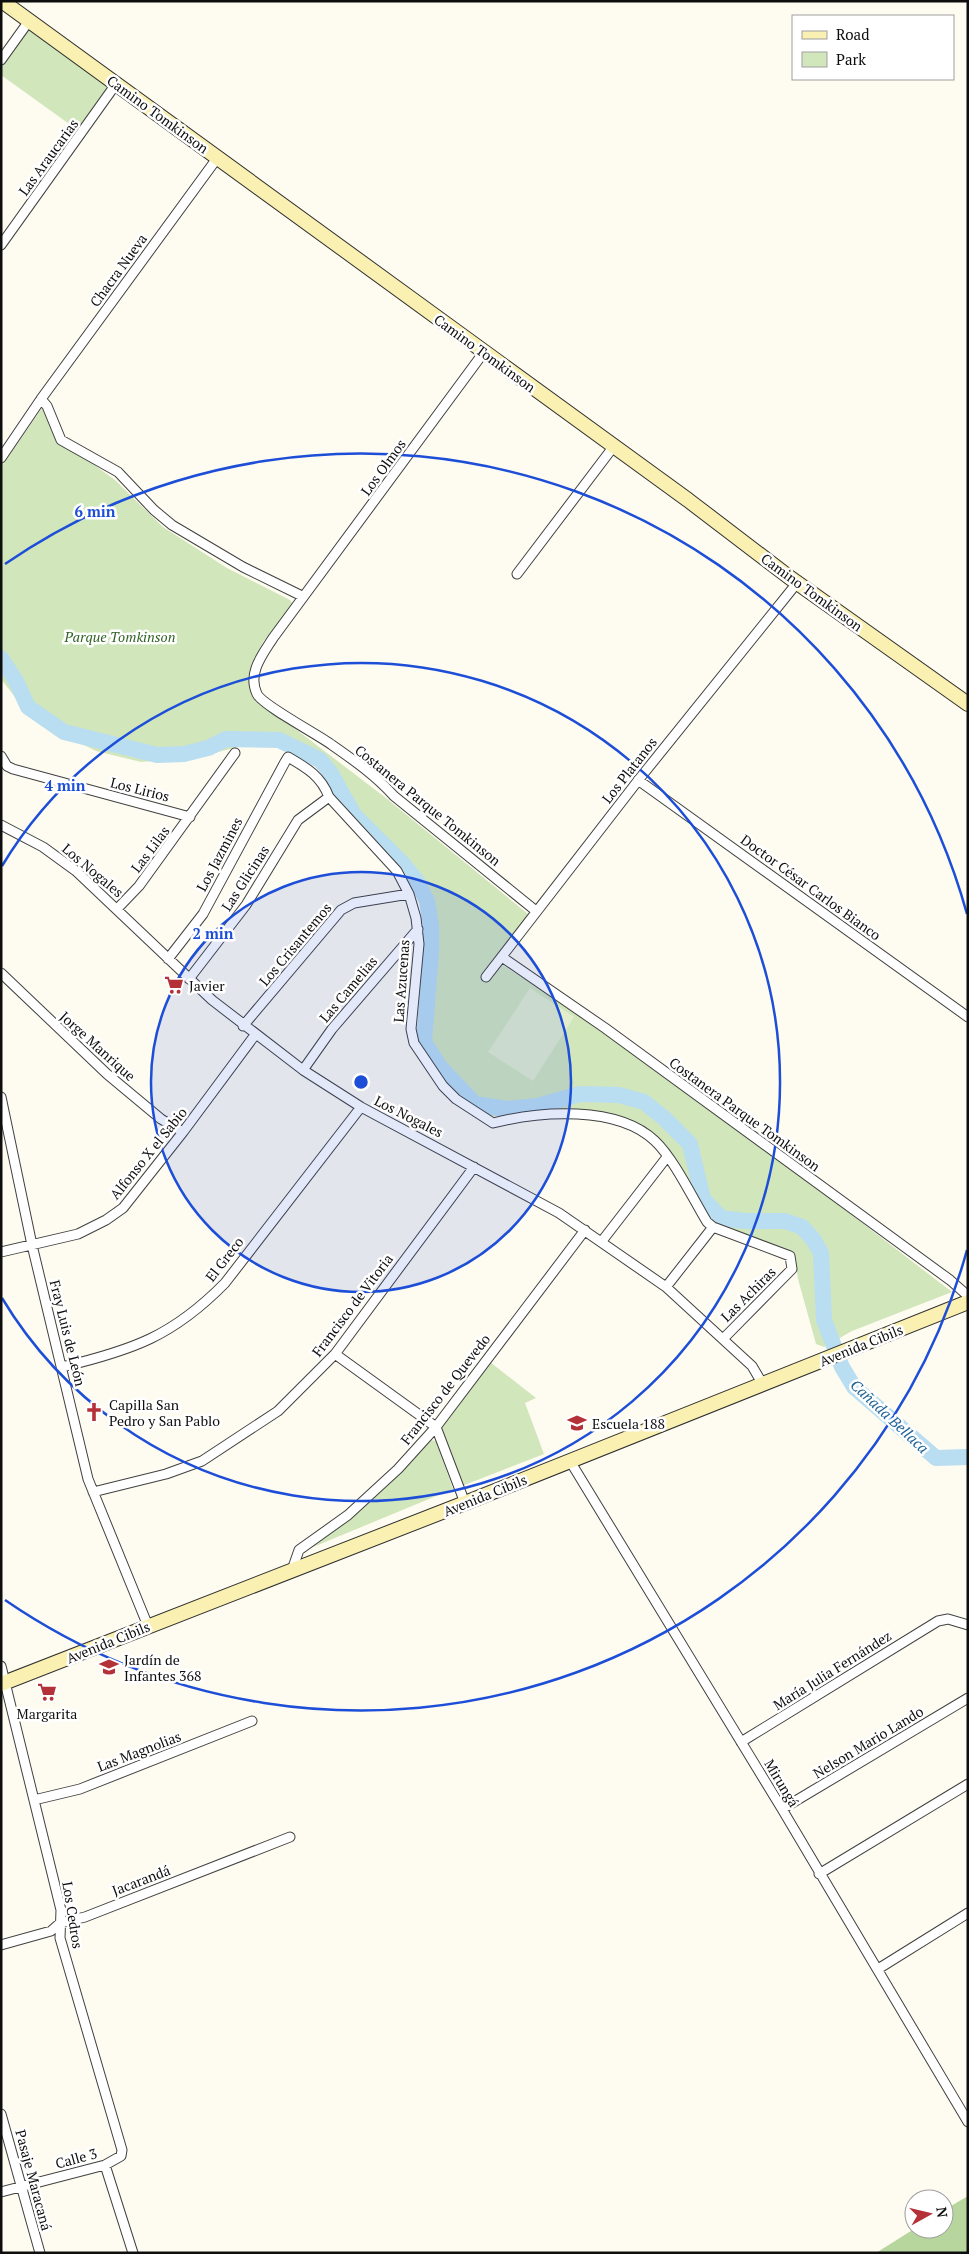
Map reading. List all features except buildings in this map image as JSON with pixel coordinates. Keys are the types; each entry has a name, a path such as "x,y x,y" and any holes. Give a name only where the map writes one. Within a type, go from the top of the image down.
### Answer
{"street":[{"name":"Camino Tomkinson","path":"2,1 614,446 797,583 968,704"},
{"path":"1,60 29,21"},
{"name":"Las Araucarias","path":"1,245 116,84"},
{"name":"Chacra Nueva","path":"41,399 218,157"},
{"name":"Los Olmos","path":"302,596 374,502 484,352"},
{"path":"1,458 41,399 47,406 61,440 118,472 154,510 172,524 243,567 302,596"},
{"path":"517,574 614,446"},
{"name":"Los Platanos","path":"486,977 638,780 797,583"},
{"name":"Costanera Parque Tomkinson","path":"302,596 258,662 254,673 254,687 258,695 376,776 394,796 536,911"},
{"name":"Las Lilas","path":"117,909 139,886 235,753"},
{"name":"Los Lirios","path":"1,756 8,766 13,768 190,817"},
{"name":"Las Azucenas","path":"288,757 316,776 323,784 328,797 397,871 409,894 418,929 417,970 410,1029 414,1043 443,1086 456,1099 493,1123 553,1113 588,1115 613,1120 646,1134 656,1142 667,1157 707,1222 713,1227"},
{"name":"Los Jazmines","path":"168,959 203,914 277,772 288,757"},
{"name":"Doctor César Carlos Bianco","path":"638,780 968,1017"},
{"name":"Las Glicinas","path":"189,979 246,905 298,820 328,797"},
{"name":"Los Nogales","path":"1,825 60,858 117,909 189,979 243,1026 303,1070 361,1107 474,1167 585,1230 666,1287 752,1366 762,1383"},
{"name":"Los Crisantemos","path":"243,1026 341,910 354,903 409,894"},
{"name":"Las Camelias","path":"303,1070 332,1029 418,929"},
{"name":"Costanera Parque Tomkinson","path":"502,957 605,1028 950,1280 968,1296"},
{"name":"Jorge Manrique","path":"1,973 107,1074 161,1119 183,1132"},
{"name":"Alfonso X el Sabio","path":"1,1252 78,1234 106,1220 124,1208 255,1035"},
{"name":"Fray Luis de León","path":"1,1097 32,1245 93,1492 148,1626"},
{"name":"El Greco","path":"62,1368 137,1347 175,1325 202,1306 225,1283 361,1107"},
{"path":"602,1241 667,1157"},
{"name":"Francisco de Vitoria","path":"93,1492 166,1474 202,1461 278,1411 335,1354 474,1167"},
{"path":"666,1287 713,1227"},
{"name":"Las Achiras","path":"713,1227 786,1253 792,1259 792,1269 723,1338"},
{"name":"Francisco de Quevedo","path":"292,1570 299,1550 348,1515 398,1470 436,1427 585,1230"},
{"name":"Avenida Cibils","path":"3,1683 465,1503 968,1302"},
{"path":"335,1354 436,1427 465,1503"},
{"name":"Mirungá","path":"570,1461 782,1809 968,2122"},
{"name":"María Julia Fernández","path":"741,1742 938,1621 948,1619 968,1626"},
{"name":"Los Cedros","path":"1,1666 3,1683 61,1910 60,1938 122,2150"},
{"name":"Nelson Mario Lando","path":"782,1809 968,1698"},
{"name":"Las Magnolias","path":"34,1800 80,1789 252,1721"},
{"path":"820,1874 968,1784"},
{"name":"Jacarandá","path":"1,1946 51,1931 60,1923 85,1917 290,1837"},
{"path":"878,1969 968,1913"},
{"name":"Pasaje Maracaná","path":"1,2114 40,2253"},
{"name":"Calle 3","path":"1,2192 104,2165 121,2156 122,2150"},
{"path":"104,2165 133,2253"}],"green space":[{"path":"31,29 109,85 110,88 79,131 1,75 1,68 25,32"},
{"name":"Parque Tomkinson","path":"42,408 60,440 115,480 163,527 227,568 290,600 293,604 263,642 254,660 251,675 264,705 386,798 528,914 495,960 617,1040 728,1120 952,1292 852,1331 824,1347 816,1344 792,1251 718,1224 708,1213 667,1147 647,1128 617,1116 573,1109 507,1117 489,1116 456,1096 417,1041 419,999 425,951 422,899 413,881 343,808 321,770 285,748 255,743 197,757 141,762 96,751 32,719 1,679 1,467"},
{"path":"530,988 574,1017 533,1081 488,1052"},
{"path":"490,1362 536,1398 525,1403 544,1454 462,1486 441,1427"},
{"path":"430,1440 436,1441 453,1489 306,1550 372,1500"},
{"path":"968,2196 968,2253 876,2253 904,2235 904,2239 954,2239 954,2204"}],"waterway":[{"name":"Cañada Bellaca","path":"1,658 16,681 28,707 64,732 157,755 184,754 208,748 226,739 279,740 320,760 330,772 354,815 403,864 417,881 427,901 431,926 431,952 424,1042 440,1067 475,1104 507,1109 538,1106 580,1094 619,1095 644,1102 664,1118 690,1144 703,1199 721,1218 744,1221 785,1221 802,1227 813,1239 821,1253 824,1320 842,1367 854,1387 936,1458 968,1457"}],"place":[{"name":"Javier","path":"174,985"},
{"name":"Capilla San Pedro y San Pablo","path":"94,1412"},
{"name":"Escuela 188","path":"577,1423"},
{"name":"Jardín de Infantes 368","path":"109,1667"},
{"name":"Margarita","path":"47,1692"}]}
